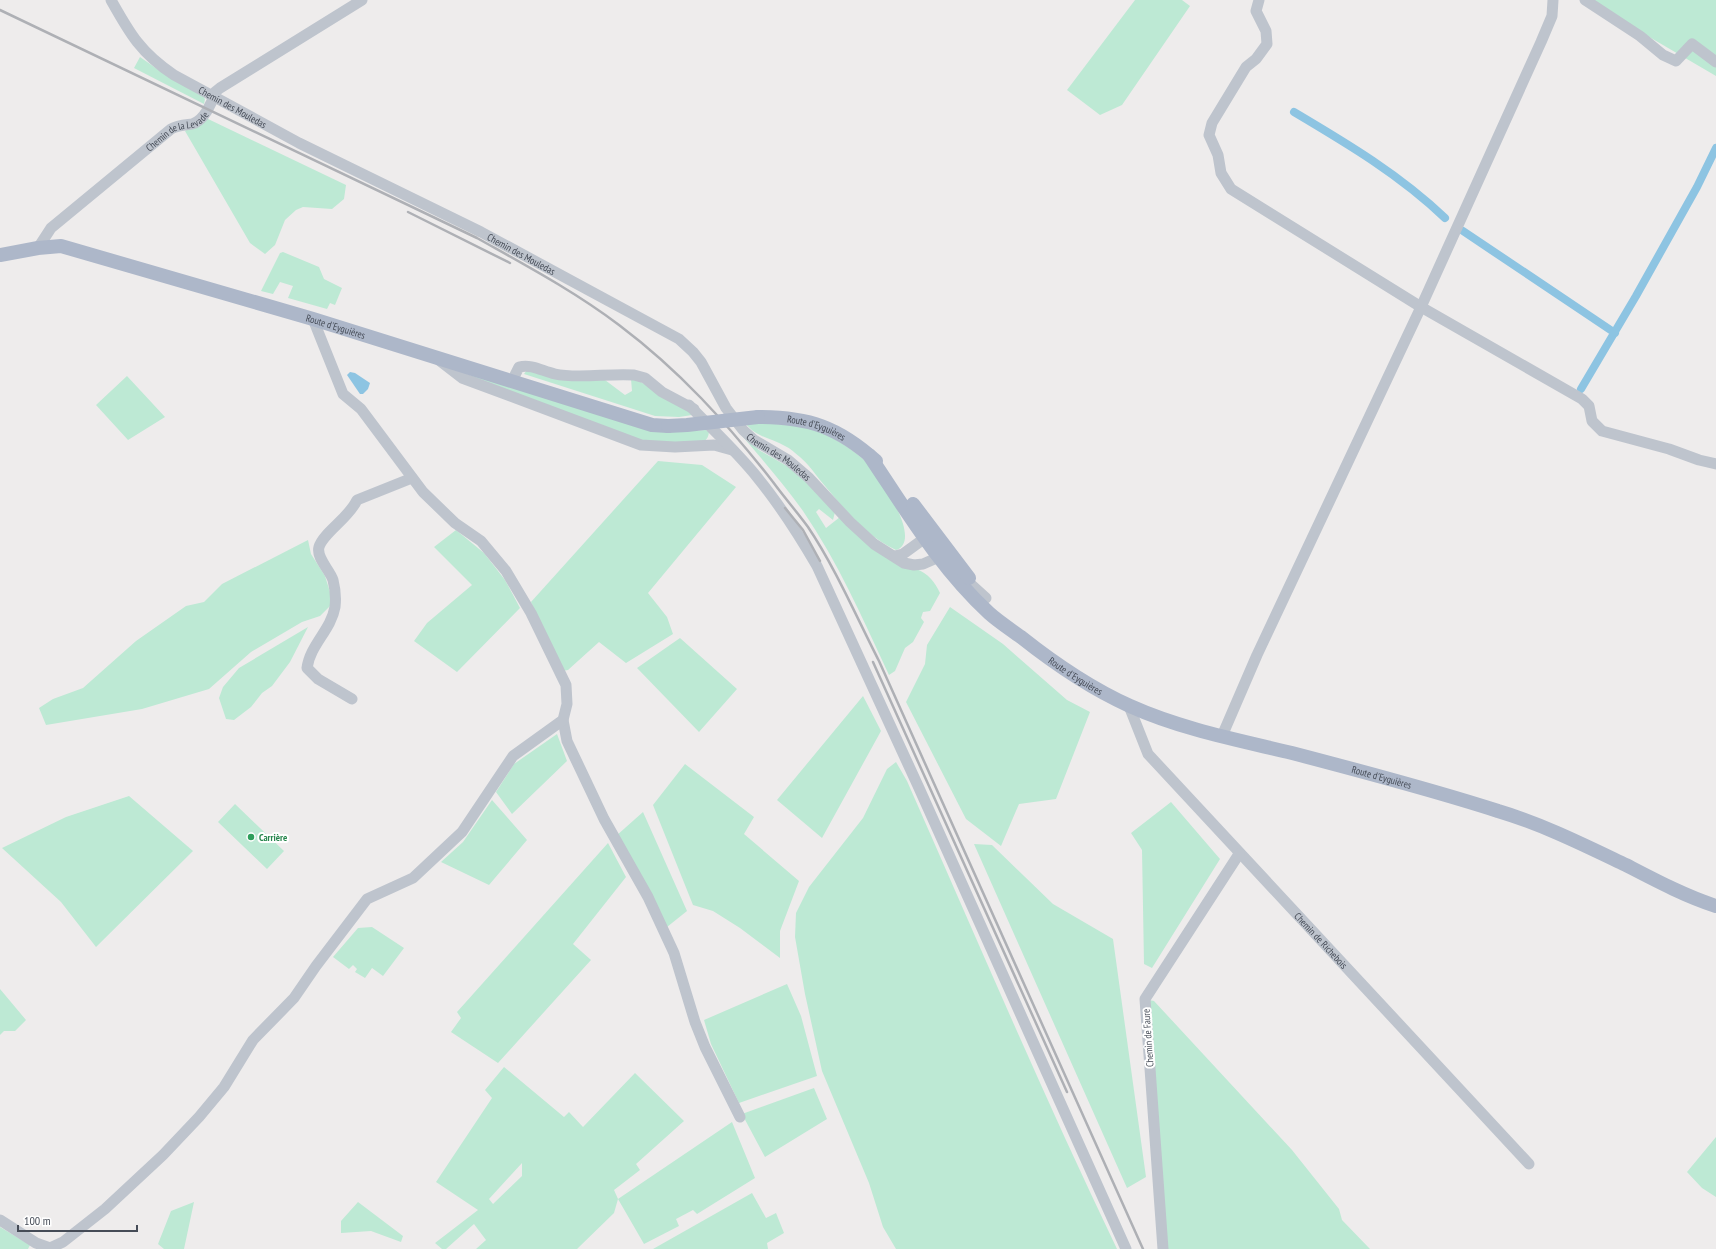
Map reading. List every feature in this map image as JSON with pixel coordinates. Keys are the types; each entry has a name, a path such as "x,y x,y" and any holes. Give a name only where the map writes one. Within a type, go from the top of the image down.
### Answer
{"main road":[{"name":"Route d'Eyguières","path":"0,255 38,248 61,246 313,319 652,425 687,425 758,417 789,418 806,421 826,428 852,440 887,471 932,543 965,588 990,614 1085,684 1129,706 1164,720 1437,791 1506,813 1531,822 1608,856 1682,893 1716,906"},
{"name":"Route d'Eyguières","path":"932,543 958,565 986,598 1045,656"}],"street":[{"name":"Chemin des Mouledas","path":"111,0 148,56 174,75 300,143 487,235 678,339 693,352 701,362 726,408 743,430 754,440 788,460 809,478 850,522 874,544 896,556 904,563 916,564 932,543"},
{"name":"Chemin de la Levade","path":"38,248 51,228 171,129 178,125 194,124 202,118 213,99 214,92 362,0"},
{"path":"1259,0 1256,11 1266,31 1267,44 1256,59 1246,67 1212,123 1209,135 1218,155 1221,173 1231,189 1421,307 1582,399 1589,406 1592,421 1602,431 1662,447 1699,460 1716,464"},
{"path":"1222,736 1254,662 1421,307 1541,42 1552,16 1553,0"},
{"path":"1585,0 1640,36 1663,55 1676,61 1692,44 1716,62"},
{"path":"313,319 343,394 361,409 423,492 455,523 481,541 506,571 531,613 566,685 567,704 563,720 567,741 604,819 648,898 674,953 695,1022 705,1047 740,1117"},
{"path":"433,356 462,378 642,445 675,447 714,445 733,450"},
{"path":"512,381 519,368 524,366 531,366 565,375 634,375 645,378 662,392 689,405 708,418 722,438 757,478 798,535 817,566 922,795 1126,1249"},
{"path":"352,699 318,679 307,668 308,661 330,621 335,608 333,581 318,551 320,545 330,531 353,510 357,500 412,478"},
{"path":"896,556 932,543"},
{"name":"Chemin de Richebois","path":"1129,706 1148,754 1239,854 1529,1164"},
{"path":"0,1220 36,1243 50,1248 63,1242 105,1209 163,1155 224,1087 253,1040 294,998 316,966 367,899 413,878 462,832 512,756 563,720"},
{"name":"Chemin de Faure","path":"1163,1249 1145,999 1239,854"}],"green space":[{"path":"1135,0 1182,0 1190,6 1122,105 1100,115 1067,90"},
{"path":"1586,0 1716,0 1716,76"},
{"path":"140,57 160,71 203,96 205,99 204,104 134,68"},
{"path":"206,118 346,185 344,199 332,209 303,207 296,210 285,220 275,245 265,254 250,243 185,131"},
{"path":"283,252 319,267 324,279 342,288 335,305 330,303 327,309 288,298 293,286 280,282 273,294 261,291 280,253"},
{"path":"462,370 691,431 706,430 709,432 708,437 705,441 696,445 640,441 475,378"},
{"path":"527,370 605,380 625,395 632,391 631,379 635,379 681,404 692,415 679,417 655,416 524,374"},
{"path":"127,376 165,417 128,440 96,405"},
{"path":"746,424 787,425 807,428 827,435 855,452 878,477 895,505 902,520 905,533 903,544 896,550 874,537 854,519 810,468 791,449 754,432"},
{"path":"738,431 759,450 799,473 835,512 833,520 819,509 816,512 826,528 840,517 924,573 931,578 936,585 940,593 930,611 923,612 921,618 924,622 913,642 905,648 895,671 889,675 839,571 816,530 788,490"},
{"path":"658,461 702,465 736,487 648,593 667,617 673,634 626,663 599,642 568,670 562,671 531,602"},
{"path":"456,530 484,553 505,580 520,608 457,672 414,641 427,623 472,585 434,547"},
{"path":"308,540 311,554 325,576 330,592 331,605 320,616 302,622 251,652 209,689 142,709 46,725 39,708 53,699 83,688 136,641 186,606 204,602 222,584"},
{"path":"950,607 1003,644 1067,700 1090,712 1056,799 1019,804 1001,846 966,819 906,702 925,664 927,645"},
{"path":"308,627 290,662 272,686 262,693 251,707 234,720 226,719 219,698 223,687 239,668"},
{"path":"680,638 737,689 699,732 637,668"},
{"path":"863,696 881,731 822,838 777,800"},
{"path":"557,734 567,761 512,814 496,792 514,764"},
{"path":"896,762 907,781 1036,1074 1117,1249 896,1249 883,1227 869,1183 822,1071 805,994 795,937 796,913 809,887 863,818 887,769"},
{"path":"685,764 754,817 744,834 799,881 780,931 780,958 740,928 713,911 693,905 653,805"},
{"path":"129,796 193,851 96,947 61,902 2,848 66,817"},
{"path":"492,800 527,840 489,885 441,862 463,842"},
{"path":"1171,802 1220,859 1152,968 1144,964 1142,850 1131,833"},
{"name":"Carrière","path":"235,804 284,851 267,869 218,822"},
{"path":"643,812 687,911 667,927 616,836"},
{"path":"608,843 626,877 573,944 591,960 498,1063 451,1032 461,1018 457,1012"},
{"path":"974,844 992,845 1053,904 1113,939 1146,1177 1127,1188"},
{"path":"372,927 404,948 383,976 372,968 365,978 355,972 357,969 353,965 349,969 333,957 358,928"},
{"path":"787,984 801,1016 817,1076 739,1103 711,1044 704,1020"},
{"path":"0,989 26,1020 15,1031 4,1031 0,1035"},
{"path":"1149,1000 1154,1001 1292,1150 1339,1209 1342,1220 1370,1249 1166,1249"},
{"path":"504,1067 564,1117 569,1112 583,1127 635,1073 684,1121 636,1164 640,1170 614,1190 618,1199 614,1213 577,1249 476,1249 486,1240 474,1224 446,1249 442,1249 435,1243 478,1210 436,1182 492,1098 485,1090","holes":["522,1163 522,1176 493,1204 489,1199"]},
{"path":"814,1088 827,1119 765,1157 742,1114"},
{"path":"732,1122 755,1178 697,1214 693,1210 676,1219 679,1226 644,1244 618,1199"},
{"path":"1716,1137 1716,1197 1702,1188 1687,1172"},
{"path":"752,1193 766,1218 776,1213 784,1233 767,1243 768,1249 653,1249"},
{"path":"194,1202 184,1249 164,1249 158,1244 171,1211"},
{"path":"358,1202 403,1236 401,1242 371,1231 341,1233 341,1221"},
{"path":"0,1227 30,1245 28,1249 0,1249"}],"water":[{"path":"350,372 355,373 370,383 368,389 363,394 360,394 347,375"}],"waterway":[{"path":"1294,112 1354,148 1392,174 1428,202 1445,218"},
{"path":"1581,389 1636,296 1697,187 1716,148"},
{"path":"1463,231 1615,333"}],"railway":[{"path":"0,10 477,238 531,268 585,301 641,342 682,379 720,418 808,527 818,542 845,593 879,661 1143,1249"},
{"path":"408,212 510,263"},
{"path":"785,508 803,530 820,561"},
{"path":"873,662 1067,1092"}],"place":[{"name":"Carrière","path":"251,837"}]}
